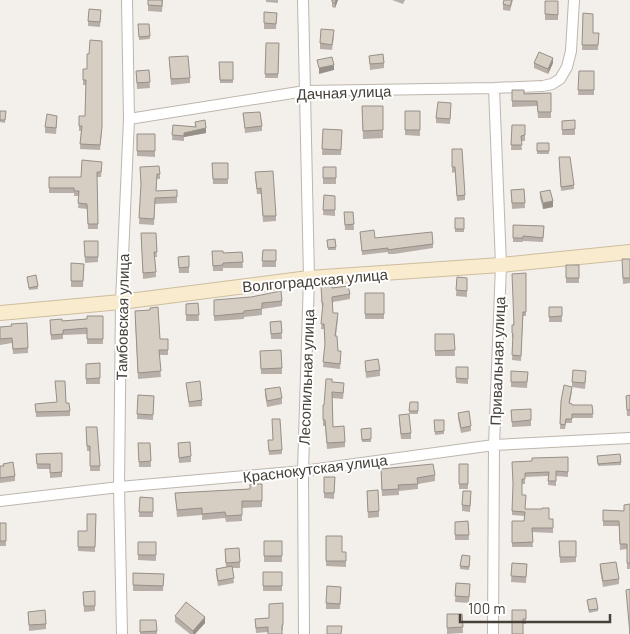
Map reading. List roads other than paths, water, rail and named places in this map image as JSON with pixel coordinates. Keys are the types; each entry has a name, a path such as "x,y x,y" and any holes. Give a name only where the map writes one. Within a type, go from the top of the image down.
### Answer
{"street":[{"name":"Тамбовская улица","path":"122,634 119,487 121,302 129,119 126,0"},
{"name":"Лесопильная улица","path":"303,0 309,278 303,471 304,634"},
{"name":"Дачная улица","path":"129,119 304,91 494,88 552,84 560,79 567,67 572,50 574,0"},
{"name":"Привальная улица","path":"493,634 494,445 501,265 494,88"},
{"name":"Волгоградская улица","path":"0,313 121,302 309,278 501,265 630,252"},
{"name":"Краснокутская улица","path":"0,501 119,487 303,471 494,445 630,438"}]}
